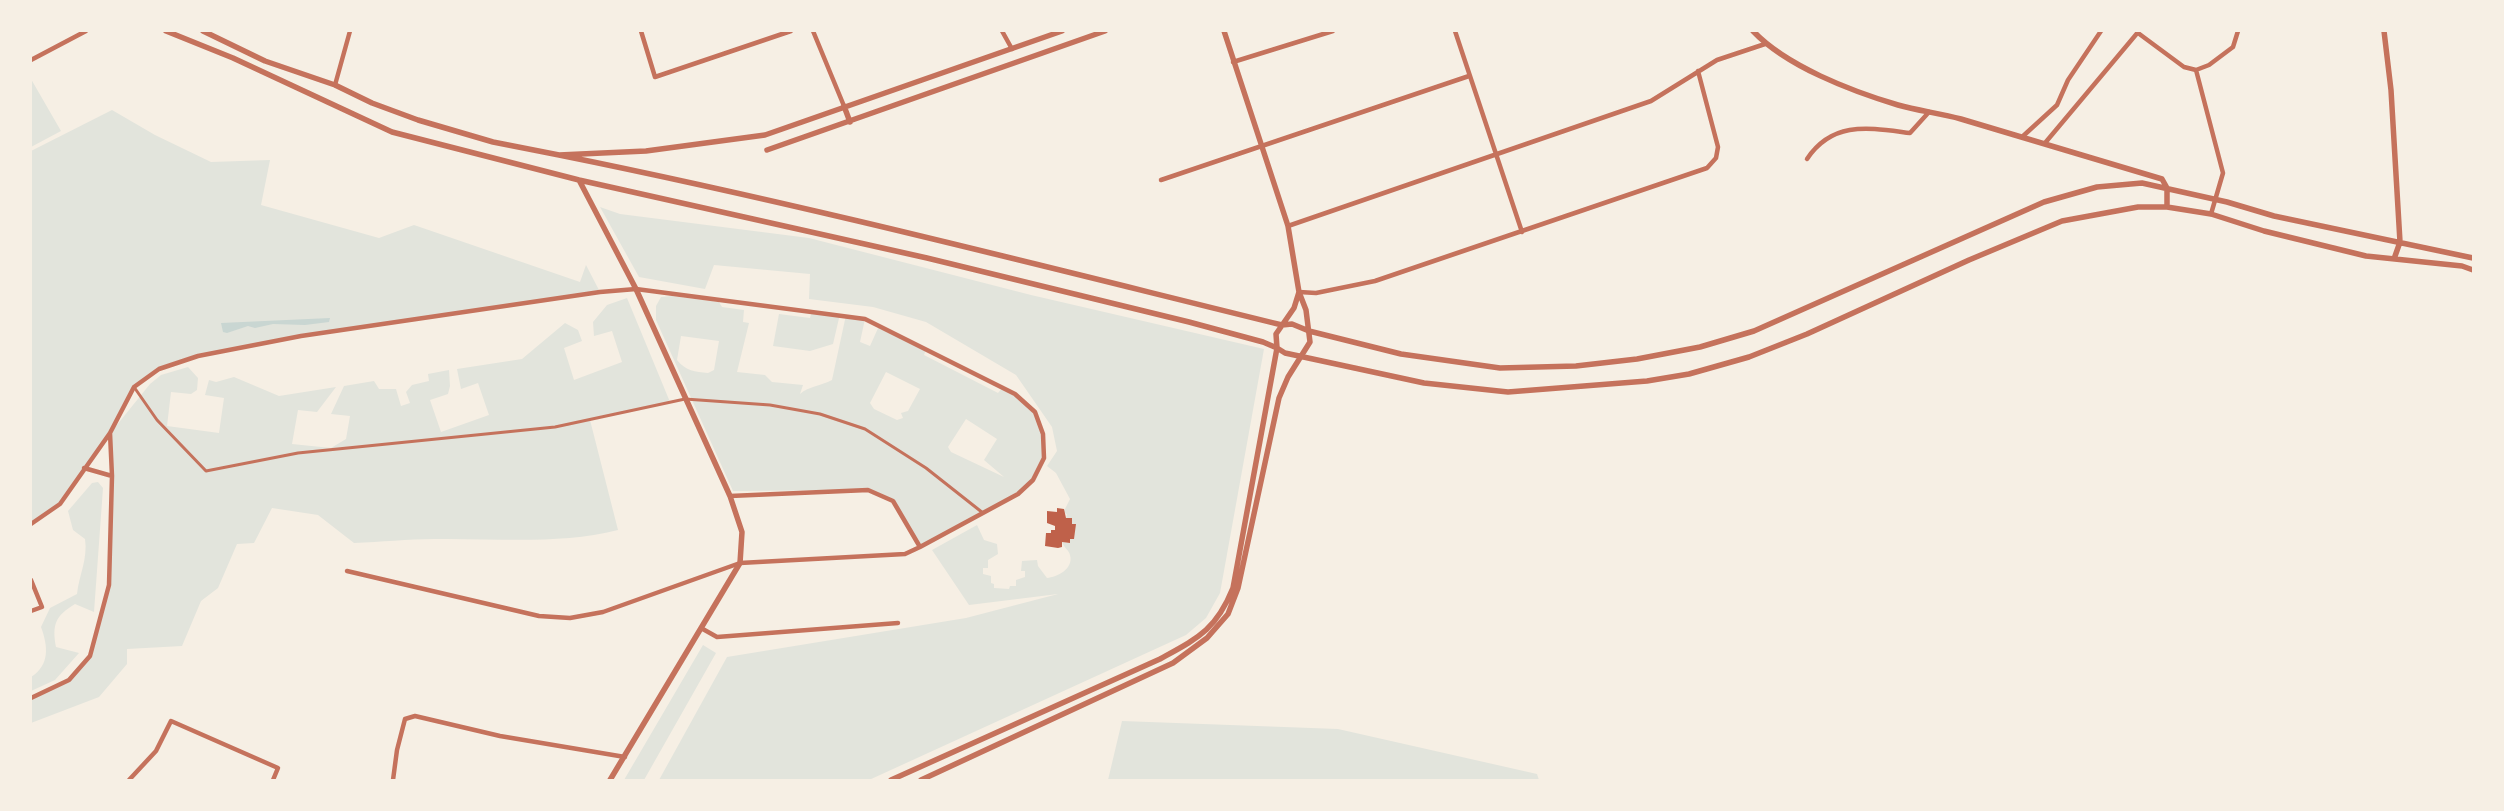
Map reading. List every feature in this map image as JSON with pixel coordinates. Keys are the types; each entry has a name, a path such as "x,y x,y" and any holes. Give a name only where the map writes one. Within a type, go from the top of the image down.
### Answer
{"street":[{"path":"31,60 86,31"},
{"path":"166,31 233,58 392,132 579,180 927,258 1189,322 1263,342 1285,353 1424,383 1508,392 1648,382 1719,366 1757,354 1807,334 1969,260 2062,222 2138,207 2167,207 2210,214 2264,231 2343,251 2394,259 2462,266 2473,270"},
{"path":"203,31 265,61 335,84 372,103 418,120 493,142 559,155 928,238 1282,325 1292,324 1309,331 1401,354 1500,368 1576,366 1637,359 1700,347 1754,331 2044,202 2097,187 2142,183 2216,199 2274,216 2473,258"},
{"path":"335,84 350,31"},
{"path":"640,31 655,76 791,31"},
{"path":"813,31 850,122"},
{"path":"1002,31 1012,49"},
{"path":"559,155 646,151 765,135 1062,31"},
{"path":"767,150 1105,31"},
{"path":"920,780 1173,662 1207,638 1228,614 1238,588 1279,398 1288,377 1303,356 1310,342 1288,226 1224,31"},
{"path":"1233,62 1333,31"},
{"path":"1455,31 1522,232"},
{"path":"1753,31 1765,44 1799,64 1836,82 1898,105 2045,143 2162,179 2167,188 2167,207"},
{"path":"2022,137 2057,105 2068,80 2101,31"},
{"path":"2045,143 2138,32 2184,67 2196,70 2209,65 2233,47 2238,31"},
{"path":"2384,31 2391,90 2400,242 2394,259"},
{"path":"1288,226 1651,101 1717,60 1765,44"},
{"path":"2196,70 2223,172 2210,214"},
{"path":"1299,292 1316,293 1369,282 1703,170 1711,165 1716,158 1718,147 1698,71"},
{"path":"1161,180 1469,76"},
{"path":"1807,159 1816,145 1842,130 1868,128 1910,133 1929,112"},
{"path":"579,180 636,289 738,514 742,532 740,563 610,780"},
{"path":"31,524 60,504 110,434 134,387 159,369 198,356 300,336 636,289 865,319 1015,394 1035,412 1044,434 1044,458 1034,480 1018,494 905,554 740,563 603,612 570,618 539,616 347,572"},
{"path":"891,780 1160,659 1201,636 1211,626 1224,610 1233,588 1276,348 1276,334 1294,308 1299,292"},
{"path":"134,387 157,420 206,471 298,453 555,427 685,399 770,406 820,414 865,429 926,468 983,514"},
{"path":"31,698 69,680 90,656 109,585 112,476 110,434"},
{"path":"84,468 112,476"},
{"path":"730,496 868,490 893,501 920,547"},
{"path":"31,580 42,607 31,611"},
{"path":"701,628 717,637 898,623"},
{"path":"393,780 397,750 406,719 416,716 500,736 625,757"},
{"path":"129,780 156,751 171,721 278,768 273,780"}],"shaded area":[{"path":"31,79 61,131 31,147"},
{"path":"112,110 155,135 211,162 270,160 261,205 379,238 414,225 580,282 586,265 600,292 301,336 198,356 159,369 134,387 112,431 150,384 161,375 188,367 198,378 197,390 191,394 171,392 167,426 219,433 224,398 205,395 209,380 216,382 234,377 279,396 336,387 317,412 298,410 292,444 331,448 346,439 350,416 331,414 344,386 374,381 379,389 396,389 401,406 410,403 406,392 412,385 429,381 428,374 449,370 450,386 448,394 430,400 441,432 489,415 478,383 461,389 457,369 522,359 565,323 578,330 582,341 564,348 574,380 622,362 612,331 594,336 593,322 607,305 627,298 670,402 590,420 618,530 573,538 527,540 424,539 354,543 318,515 272,508 254,543 237,544 218,588 201,601 182,646 127,649 127,664 99,697 31,723 31,698 69,680 90,656 109,585 112,476 110,435 60,504 31,524 31,151"},
{"path":"600,207 620,214 809,238 1031,295 1264,349 1220,593 1206,618 1186,635 869,780 659,780 727,657 966,618 1058,594 969,605 932,550 977,525 984,540 997,544 998,554 988,560 988,568 983,568 983,574 991,576 991,583 994,584 994,588 1009,589 1010,586 1016,586 1016,580 1025,577 1025,571 1021,571 1022,561 1037,560 1038,566 1047,578 1064,571 1071,560 1069,552 1062,542 1069,543 1070,539 1074,539 1075,524 1072,524 1072,518 1066,518 1067,514 1063,513 1070,499 1056,473 1047,466 1057,451 1052,427 1016,375 926,322 873,307 809,299 810,274 714,265 705,289 639,277"},
{"path":"672,296 719,302 722,307 744,310 743,322 749,323 737,372 765,375 772,382 803,385 800,394 807,389 832,380 846,315 865,319 860,342 870,346 879,326 926,349 924,355 998,393 1003,387 1024,402 1036,414 1043,429 1043,455 1039,471 1032,481 1009,499 979,517 920,547 893,501 867,490 733,491 656,320 656,306 661,297","holes":["681,336 719,341 714,370 708,373 695,371 687,369 680,364 677,360","886,372 920,389 908,411 901,413 903,418 897,420 874,409 870,403","966,419 997,439 984,460 1004,477 951,452 948,447"]},
{"path":"812,311 840,314 833,344 810,351 773,346 779,314 810,318"},
{"path":"330,318 329,322 305,325 273,324 255,328 248,326 227,333 223,332 221,323"},
{"path":"98,482 103,488 94,612 75,604 59,617 54,633 56,647 79,653 55,680 31,691 31,677 42,667 46,655 41,627 50,608 77,594 84,560 85,539 73,530 68,511 92,483"},
{"path":"703,645 716,653 644,780 624,780"},
{"path":"1122,721 1338,729 1537,774 1539,780 1108,780"}],"building":[{"path":"1057,508 1064,509 1066,518 1072,518 1072,524 1076,524 1074,539 1070,539 1070,543 1062,542 1062,547 1058,548 1045,546 1046,533 1051,533 1051,530 1055,530 1055,526 1047,523 1047,511 1057,512"}]}
